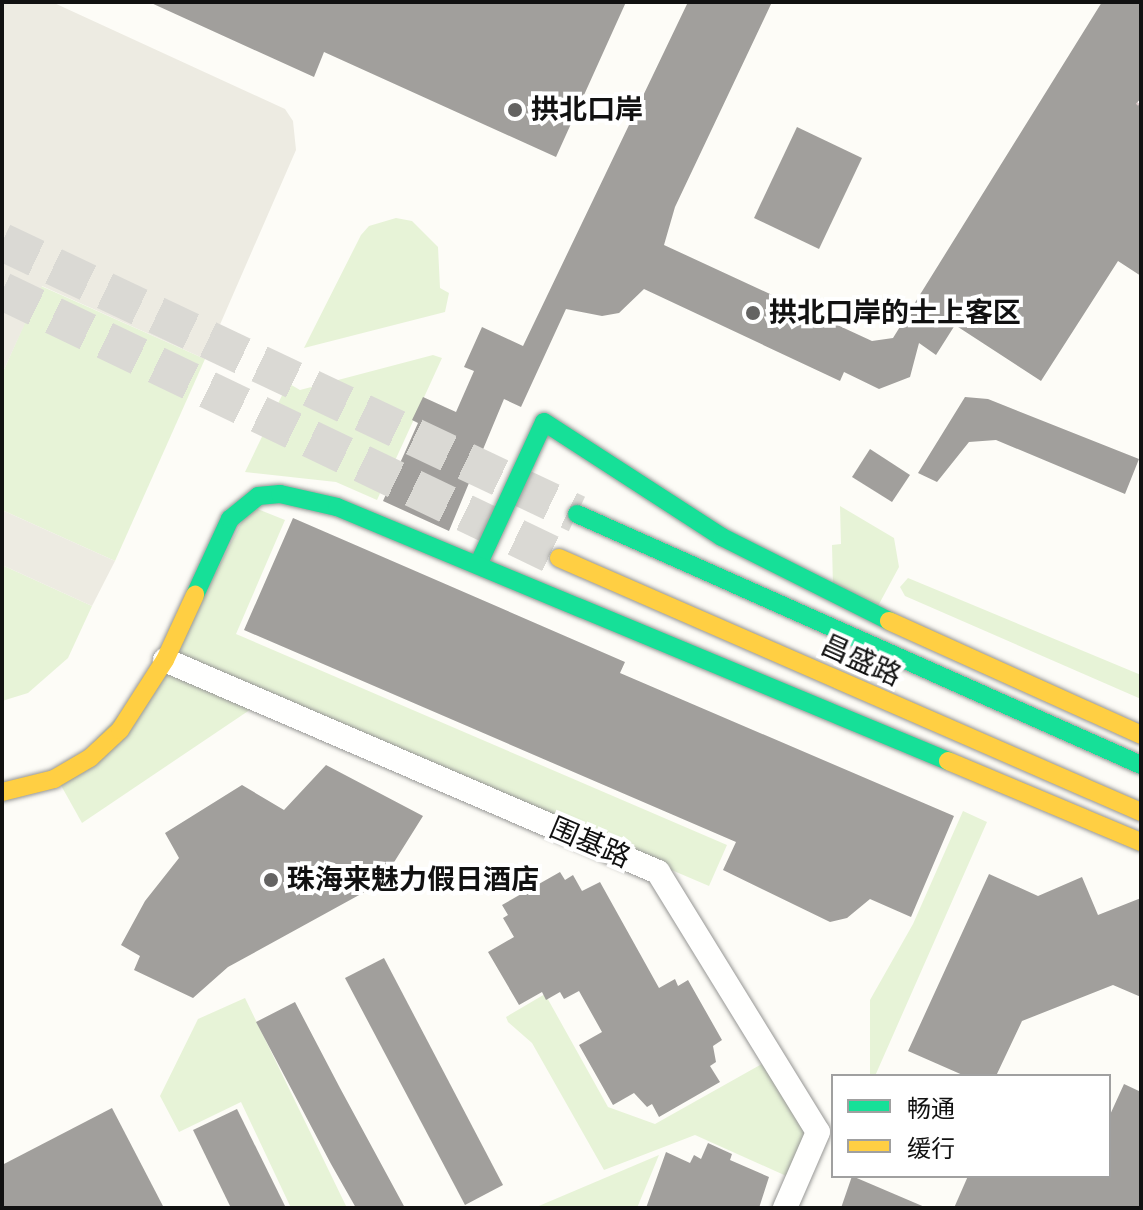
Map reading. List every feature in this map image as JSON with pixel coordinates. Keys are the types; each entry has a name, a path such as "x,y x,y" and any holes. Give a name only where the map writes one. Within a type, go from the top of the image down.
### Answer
{"street":[{"path":"478,565 544,422 791,575 1141,735"},
{"path":"2,792 54,779 90,758 120,730 165,660 230,519 258,496 305,497 478,565 1141,842"},
{"name":"昌盛路","path":"577,514 1141,765"},
{"name":"昌盛路","path":"559,558 1141,812"},
{"name":"围基路","path":"165,660 658,872 818,1132 785,1208"}],"green space":[{"path":"396,218 412,221 438,247 440,288 449,293 445,312 304,348 361,235 369,226"},
{"path":"41,286 205,359 115,561 2,510 2,374"},
{"path":"433,355 442,358 377,500 336,482 245,472 288,383 300,390"},
{"path":"250,506 285,520 236,634 727,845 709,886 172,657"},
{"path":"840,506 894,538 899,567 878,606 833,587 832,545 841,544"},
{"path":"2,565 92,606 68,658 28,693 2,701"},
{"path":"908,578 1141,675 1141,699 905,596 900,587"},
{"path":"166,664 257,705 82,823 58,780"},
{"path":"963,811 987,822 876,1074 870,1074 870,1000 913,924"},
{"path":"545,994 608,1107 655,1124 769,1060 814,1133 793,1179 695,1135 604,1170 532,1043 506,1017"},
{"path":"245,998 347,1208 291,1208 241,1102 179,1132 160,1096 198,1019"},
{"path":"659,1155 637,1208 534,1208"}],"shaded area":[{"path":"2,2 52,2 285,109 293,121 296,150 205,359 42,286 2,374"},
{"path":"2,510 115,561 92,606 2,565"}],"building":[{"name":"拱北口岸","path":"149,2 626,2 556,157 324,52 314,77"},
{"path":"688,2 772,2 675,207 664,245 872,341 893,338 1102,2 1141,2 1141,276 1118,261 1041,381 955,325 936,355 919,343 910,377 879,389 844,372 840,381 644,289 619,313 602,316 566,309 521,407 504,399 449,531 383,501 418,423 412,420 423,397 456,412 474,371 464,367 482,327 523,346"},
{"path":"797,127 862,158 819,249 754,218"},
{"path":"965,397 988,399 1139,459 1125,494 996,440 969,442 937,482 918,473"},
{"path":"870,449 910,475 892,502 852,477"},
{"path":"293,518 625,662 620,673 954,816 911,917 870,899 847,918 830,922 723,870 736,842 244,630"},
{"name":"珠海来魅力假日酒店","path":"326,765 423,816 381,883 228,967 193,998 134,970 140,956 121,945 145,901 179,858 165,833 242,785 284,810"},
{"path":"560,872 565,880 573,875 582,891 600,882 659,988 675,979 678,986 688,980 722,1040 713,1046 716,1062 710,1066 720,1082 659,1117 652,1104 647,1107 634,1093 613,1105 579,1045 602,1032 579,991 564,999 560,992 546,1000 542,992 519,1005 488,952 514,937 503,918 508,915 502,905"},
{"path":"989,874 1038,896 1082,877 1098,915 1141,898 1141,997 1113,985 1022,1021 997,1074 960,1074 908,1051"},
{"path":"384,958 503,1185 465,1205 345,978"},
{"path":"295,1002 405,1208 356,1208 331,1164 256,1022"},
{"path":"1124,1084 1141,1092 1141,1208 954,1208 967,1178 1111,1178 1111,1113"},
{"path":"112,1108 164,1208 2,1208 2,1165"},
{"path":"237,1109 286,1208 231,1208 193,1130"},
{"path":"708,1143 732,1154 730,1160 769,1177 759,1208 646,1208 666,1152 690,1163 694,1155 701,1159"},
{"path":"851,1178 857,1178 927,1208 841,1208"}],"tunnel":[{"path":"2,242 577,514"},
{"path":"2,291 559,558"}],"traffic: fast":[{"path":"478,565 544,422 722,537 889,621"},
{"path":"195,595 230,519 258,496 280,494 337,507 948,761"},
{"path":"577,514 1141,765"}],"traffic: slow":[{"path":"559,558 1141,812"},
{"path":"2,792 54,779 90,758 120,730 165,660 195,595"},
{"path":"889,621 1141,735"},
{"path":"948,761 1141,842"}],"place":[{"name":"拱北口岸","path":"515,110"},
{"name":"拱北口岸的士上客区","path":"753,313"},
{"name":"珠海来魅力假日酒店","path":"271,880"}]}
